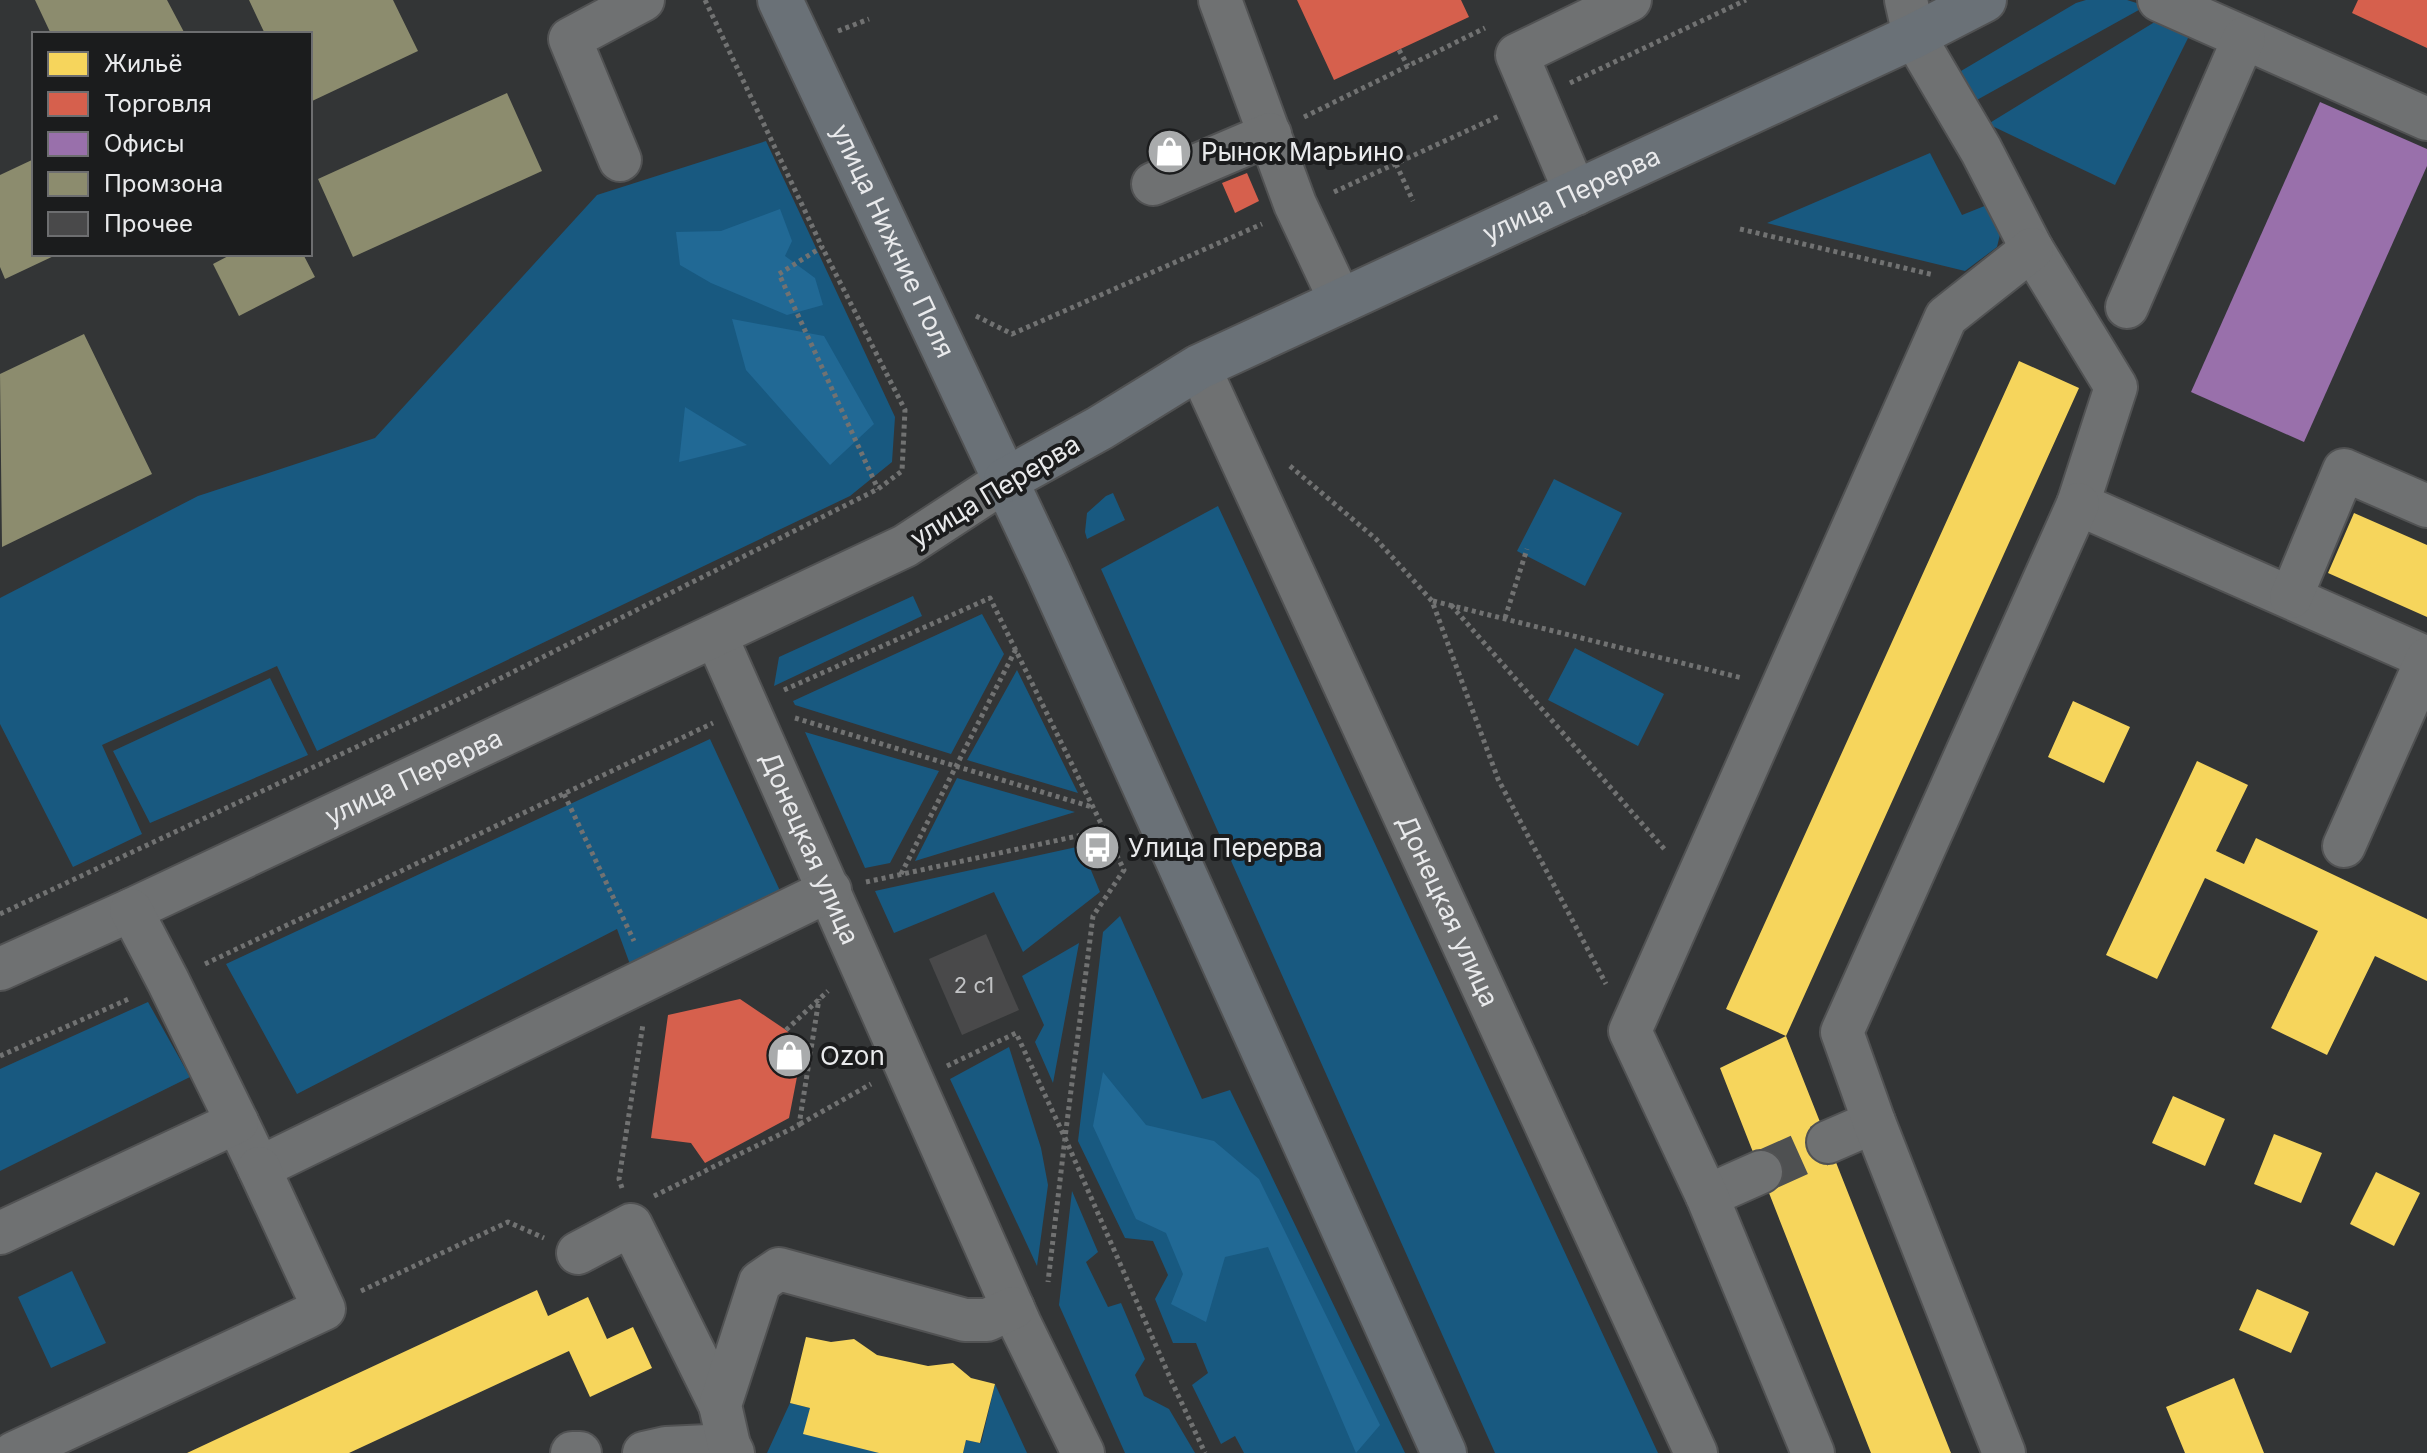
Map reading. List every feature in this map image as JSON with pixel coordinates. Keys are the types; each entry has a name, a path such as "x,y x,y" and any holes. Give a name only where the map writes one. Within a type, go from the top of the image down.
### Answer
{"main road":[{"name":"улица Нижние Поля","path":"780,0 1006,480"},
{"name":"улица Перерва","path":"1006,480 1100,428 1199,367 1576,194 1910,18 1984,0"},
{"path":"1006,480 1444,1453"}],"street":[{"path":"620,160 570,39 643,0"},
{"path":"1220,0 1299,209 1341,302"},
{"path":"1576,194 1517,55 1630,0"},
{"path":"2159,0 2427,119"},
{"path":"1910,18 2032,249 2116,387 2078,504 1842,1032 1874,1122 2004,1453"},
{"path":"2127,307 2244,38"},
{"path":"1153,184 1270,134"},
{"path":"1813,1453 1707,1196 1630,1031 1946,317 2032,249"},
{"name":"Донецкая улица","path":"1199,367 1696,1453"},
{"path":"2291,597 2344,470 2427,506"},
{"name":"улица Перерва","path":"0,969 905,546 1006,480"},
{"path":"2078,504 2427,659 2344,846"},
{"name":"Донецкая улица","path":"716,636 761,700 830,890 1017,1316 1083,1453"},
{"path":"259,1168 648,993 830,890"},
{"path":"14,1453 324,1309 237,1122 131,910"},
{"path":"0,1233 237,1122"},
{"path":"1828,1142 1874,1122"},
{"path":"1707,1196 1761,1172"},
{"path":"578,1253 630,1216 720,1405"},
{"path":"644,1453 666,1448 713,1450 720,1405 755,1275 779,1269 965,1320 1017,1316"},
{"path":"572,1453 580,1453"}],"path":[{"path":"0,914 461,698 878,489 902,471 905,410 822,247 705,0"},
{"path":"975,316 1012,334 1299,209 1746,0"},
{"path":"843,46 836,31 869,19"},
{"path":"1270,134 1489,26 1501,26 1517,55"},
{"path":"1399,50 1408,66"},
{"path":"1396,164 1413,201"},
{"path":"1740,229 1984,287"},
{"path":"822,247 779,274 878,489"},
{"path":"1281,458 1376,539 1432,601 1498,779 1630,1031"},
{"path":"1505,618 1527,549"},
{"path":"0,1056 168,981 761,700 990,598 1124,870 1093,916 1047,1290 1017,1316"},
{"path":"1432,601 1782,688"},
{"path":"1451,605 1696,884"},
{"path":"900,875 1016,649"},
{"path":"761,700 786,715 1093,808"},
{"path":"564,794 648,993 619,1179 630,1216 876,1081"},
{"path":"830,890 1105,830"},
{"path":"786,1030 834,985"},
{"path":"799,1125 819,999"},
{"path":"946,1066 1016,1033 1205,1453"},
{"path":"324,1309 508,1222 578,1253"}],"shaded area":[{"path":"2086,0 2127,0 2146,6 1975,101 1961,71"},
{"path":"2176,9 2191,32 2115,185 1988,124"},
{"path":"766,141 895,417 892,462 850,496 317,751 277,666 102,745 142,834 73,867 0,724 0,598 198,496 375,438 597,195"},
{"path":"1930,153 1962,215 1987,205 2002,226 1997,247 1965,271 1767,223"},
{"path":"780,209 792,241 785,256 815,278 823,305 787,315 711,283 680,265 676,232 721,231"},
{"path":"732,319 824,336 874,424 830,465 746,370"},
{"path":"685,407 747,445 679,462"},
{"path":"1554,479 1622,513 1585,586 1517,551"},
{"path":"1113,493 1125,520 1087,539 1087,513"},
{"path":"1218,506 1658,1453 1495,1453 1101,569"},
{"path":"913,596 922,616 774,686 779,657"},
{"path":"982,614 1004,654 951,754 795,705 793,701"},
{"path":"1575,648 1664,694 1638,746 1548,700"},
{"path":"1017,670 1078,793 967,760"},
{"path":"270,678 308,755 150,823 113,751"},
{"path":"805,732 939,771 890,863 865,868"},
{"path":"710,739 781,893 631,967 617,929 297,1094 226,964"},
{"path":"957,778 1075,812 915,861"},
{"path":"1081,846 1100,892 1023,952 994,892 894,933 875,891"},
{"path":"1120,916 1202,1099 1230,1090 1405,1453 1244,1453 1235,1436 1221,1444 1192,1385 1208,1373 1196,1343 1173,1343 1155,1299 1168,1275 1153,1241 1125,1238 1078,1141 1103,932"},
{"path":"1079,943 1053,1083 1035,1042 1044,1025 1022,976"},
{"path":"148,1002 190,1077 0,1171 0,1069"},
{"path":"1009,1047 1041,1148 1048,1185 1037,1266 950,1079"},
{"path":"1103,1072 1146,1125 1214,1141 1259,1179 1380,1425 1356,1453 1268,1247 1225,1257 1206,1322 1171,1304 1183,1274 1166,1233 1136,1219 1093,1126"},
{"path":"1072,1191 1098,1252 1086,1262 1108,1307 1121,1303 1145,1359 1135,1375 1144,1396 1169,1409 1195,1453 1125,1453 1059,1305"},
{"path":"72,1271 106,1343 51,1368 18,1297"},
{"path":"995,1384 1027,1453 963,1453 966,1440 981,1443"},
{"path":"790,1403 810,1408 879,1453 767,1453"}],"building: Жильё":[{"path":"2019,361 2079,388 1786,1036 1726,1009"},
{"path":"2354,513 2427,545 2427,617 2328,573"},
{"path":"2073,701 2130,727 2104,783 2048,757"},
{"path":"2197,761 2248,785 2216,851 2244,864 2256,838 2427,919 2427,981 2375,956 2327,1055 2271,1028 2318,931 2205,878 2157,979 2106,955"},
{"path":"1786,1036 1951,1453 1871,1453 1720,1068"},
{"path":"2173,1096 2225,1119 2205,1166 2152,1143"},
{"path":"2274,1134 2322,1153 2301,1203 2254,1184"},
{"path":"2376,1172 2420,1193 2394,1246 2350,1224"},
{"path":"2257,1289 2309,1312 2291,1353 2239,1330"},
{"path":"537,1290 548,1316 588,1297 607,1339 633,1327 652,1368 590,1397 569,1351 349,1453 187,1453"},
{"path":"806,1337 831,1342 854,1339 877,1355 928,1366 953,1363 971,1378 995,1384 980,1443 966,1440 963,1453 879,1453 803,1434 810,1408 790,1403"},
{"path":"2234,1378 2264,1453 2185,1453 2166,1407"}],"building: Торговля":[{"path":"1297,0 1461,0 1469,17 1334,80"},
{"path":"2358,0 2427,0 2427,48 2352,13"},
{"path":"1247,173 1259,201 1235,213 1222,183"},
{"path":"740,999 786,1030 803,1046 789,1118 705,1163 691,1143 651,1138 668,1015"}],"building: Офисы":[{"path":"2320,102 2427,149 2427,166 2304,442 2191,392"}],"building: Промзона":[{"path":"35,0 167,0 184,32 50,32"},
{"path":"249,0 393,0 418,51 312,101 312,32 264,32"},
{"path":"507,93 542,171 353,257 318,179"},
{"path":"32,160 32,256 54,256 5,279 0,267 0,175"},
{"path":"228,256 304,256 315,277 239,316 213,264"},
{"path":"84,334 152,474 2,547 0,374"}],"building: Прочее":[{"path":"986,934 1019,1010 962,1035 929,959"}],"tunnel":[{"path":"1761,1172 1828,1142"}],"place":[{"name":"Рынок Марьино","path":"1170,152"},
{"name":"Улица Перерва","path":"1097,848"},
{"name":"Ozon","path":"789,1056"}]}
